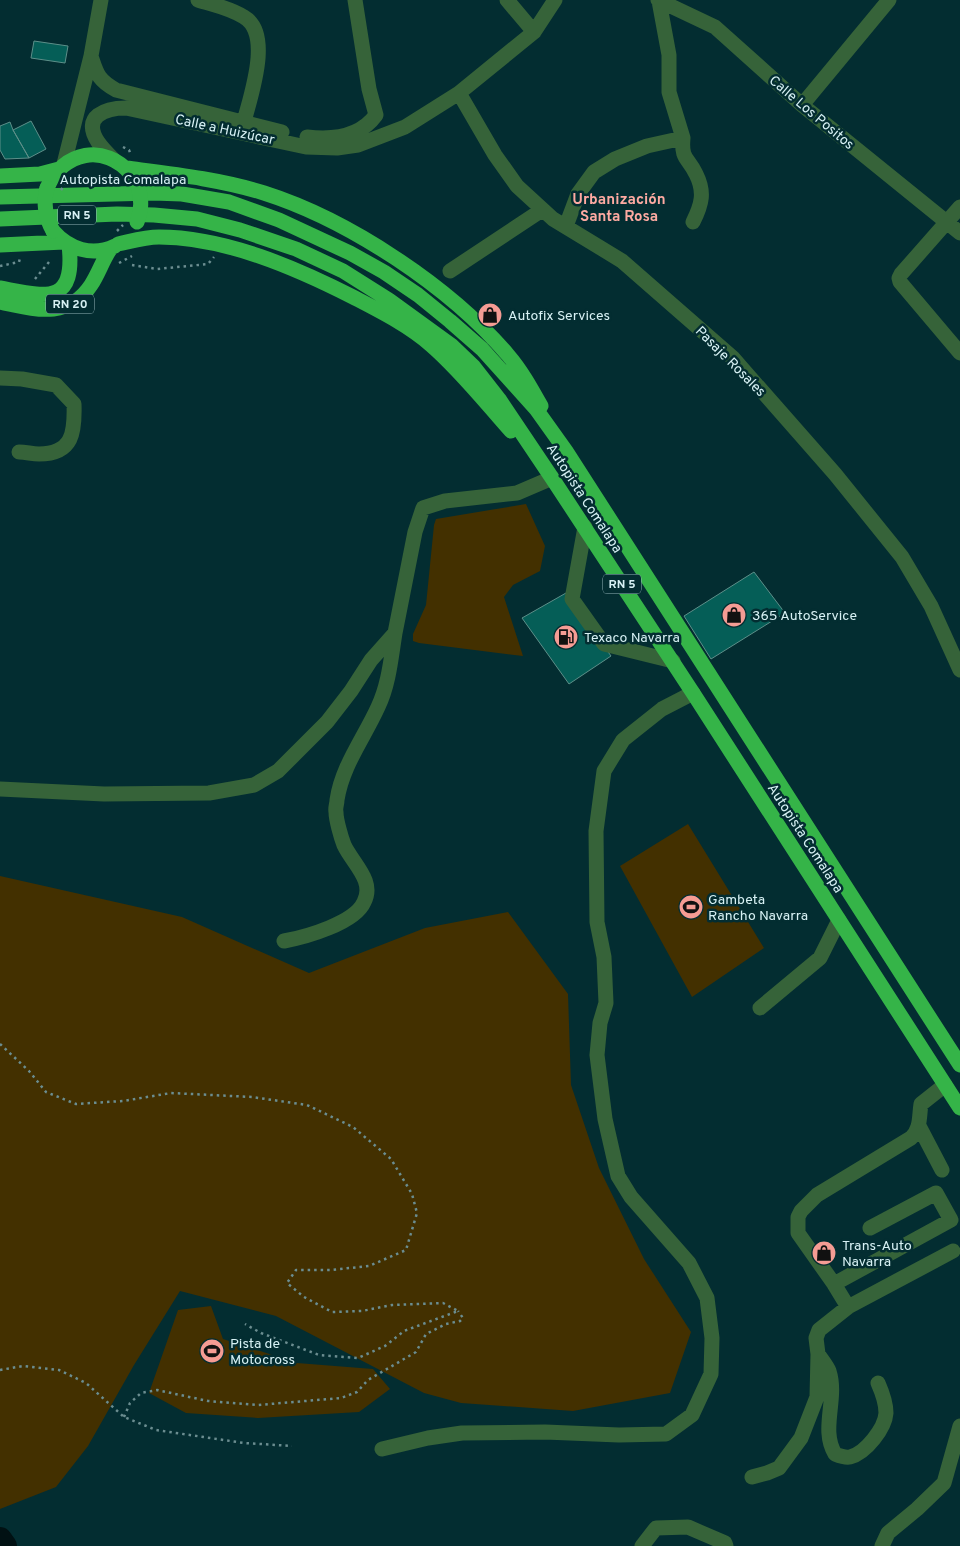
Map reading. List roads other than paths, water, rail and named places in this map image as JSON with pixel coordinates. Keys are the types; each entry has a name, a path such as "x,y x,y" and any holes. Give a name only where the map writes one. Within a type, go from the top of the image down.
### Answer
{"highway":[{"path":"0,176 40,174 65,170 77,158 100,155 264,193 311,212 370,242 422,278 490,334 509,356 528,383 566,451"},
{"name":"RN 20","path":"0,302 36,310 54,310 70,304 85,293 92,284 104,258 129,235 140,216 141,201 138,186 124,160"},
{"name":"RN 20","path":"0,288 39,295 57,292 62,287 70,268 62,239 50,225 45,210 45,195 54,175 65,170"},
{"name":"Autopista Comalapa","path":"0,197 152,192 182,194 229,202 279,220 350,253 384,272 450,320 482,349 536,409 566,451 960,1065"},
{"name":"Autopista Comalapa","path":"0,218 124,214 163,215 197,219 240,230 296,249 343,271 451,345 474,367 499,399 585,527 694,693 960,1108"},
{"path":"0,246 62,239 82,250 97,251 148,238 161,237 195,240 264,258 311,276 403,324 430,344 456,369 552,478"}],"street":[{"path":"65,170 102,0"},
{"path":"198,0 221,6 246,18 253,25 259,56 244,122"},
{"path":"351,146 365,134 372,119 355,0"},
{"path":"507,0 534,32"},
{"name":"Calle a Huizúcar","path":"124,160 97,142 92,127 94,120 102,112 126,108 306,147 328,148 351,146 365,142 405,127 459,93 534,32 555,0"},
{"path":"802,105 888,0"},
{"path":"659,1 669,54 669,92 683,138 682,152 696,174 702,193 700,208 693,222"},
{"name":"Calle Los Positos","path":"659,1 715,27 802,105 960,233"},
{"name":"Calle a Huizúcar","path":"91,56 97,74 104,83 116,90 305,137 323,138 356,132 372,119"},
{"name":"Pasaje Rosales","path":"459,93 495,155 517,186 553,219 622,261 733,358 835,474 902,557 931,606 960,670"},
{"path":"372,119 405,127"},
{"path":"566,226 578,194 594,172 615,159 647,146 683,138"},
{"path":"960,207 899,278 900,282 960,353"},
{"path":"450,271 542,210"},
{"path":"0,378 22,379 56,385 74,404 72,438 62,448 38,454 19,452"},
{"path":"284,941 303,937 350,918 363,906 368,895 366,881 344,844 336,812 340,785 345,771 379,706 389,676 395,633 415,532 423,508 444,501 517,493 552,478"},
{"path":"585,527 572,599 604,644 673,662"},
{"path":"0,789 104,794 161,794 210,793 254,786 278,772 327,722 351,691 367,666 395,633"},
{"path":"367,666 389,676"},
{"path":"382,1449 428,1438 462,1434 545,1432 619,1436 666,1434 692,1415 711,1374 712,1338 707,1298 689,1263 631,1197 618,1176 605,1119 597,1055 600,1023 606,1003 604,957 597,922 596,831 604,771 623,740 662,709 694,693"},
{"path":"760,1008 820,958 839,920"},
{"path":"848,1306 798,1233 798,1217 801,1211 818,1195 911,1138 919,1126 921,1104 945,1085"},
{"path":"919,1126 942,1170"},
{"path":"834,1284 951,1220 936,1193 870,1228"},
{"path":"752,1477 779,1468 801,1438 817,1397 818,1354 816,1338 819,1330 848,1306 953,1250"},
{"path":"818,1354 828,1371 831,1384 832,1398 828,1426 830,1446 835,1454 851,1457 860,1452 879,1433 884,1424 886,1414 885,1403 878,1383"},
{"path":"882,1546 888,1533 944,1483 960,1426"},
{"path":"642,1546 656,1528 688,1527 724,1543 726,1546"}],"waterway":[{"path":"0,1539 5,1546"}],"place":[{"name":"Autofix Services","path":"490,315"},
{"name":"365 AutoService","path":"734,615"},
{"name":"Texaco Navarra","path":"566,637"},
{"name":"Gambeta Rancho Navarra","path":"691,907"},
{"name":"Trans-Auto Navarra","path":"824,1253"},
{"name":"Pista de Motocross","path":"212,1351"}],"district":[{"name":"Urbanización Santa Rosa","path":"619,208"}]}
